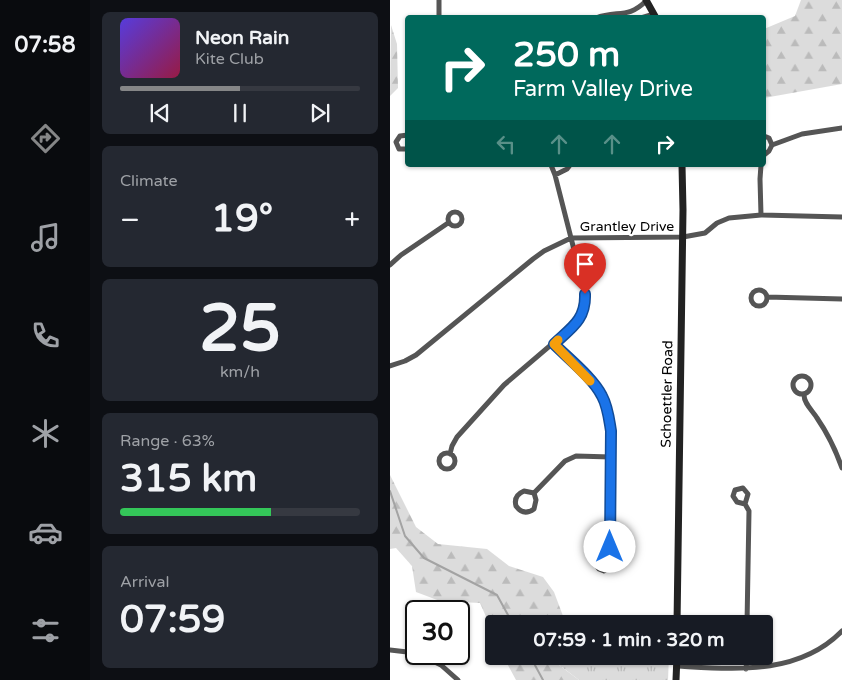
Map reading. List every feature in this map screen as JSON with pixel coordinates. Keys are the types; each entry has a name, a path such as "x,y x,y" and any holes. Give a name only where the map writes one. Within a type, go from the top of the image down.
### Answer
{"street":[{"path":"439,0 439,15"},
{"path":"628,15 646,0 654,15"},
{"path":"766,153 772,145 802,134 842,128"},
{"path":"396,145 396,140 400,136 405,135"},
{"path":"766,137 769,138 772,145"},
{"path":"390,147 396,145"},
{"path":"396,145 402,150 405,150"},
{"path":"450,454 457,437 495,395 513,377 579,321 586,302 552,167"},
{"path":"555,175 568,167"},
{"name":"Schoettler Road","path":"677,615 683,237 682,167"},
{"path":"761,167 761,215"},
{"name":"Grantley Drive","path":"390,366 416,355 533,259 544,251 571,238 683,237 705,233 717,223 730,218 761,215 842,217"},
{"path":"390,266 401,255 448,222"},
{"path":"767,297 842,299"},
{"path":"554,344 602,394 609,414 611,431 609,551"},
{"path":"804,395 804,400 818,419 836,451 842,468"},
{"path":"534,493 565,461 576,456 610,457"},
{"path":"524,492 534,493 536,500 534,509 525,512 518,509 515,502 517,496 524,492"},
{"path":"745,504 749,511 747,615"},
{"path":"676,680 677,666 746,669 769,667 807,655 842,631"},
{"path":"390,650 405,652"},
{"path":"441,665 458,680"},
{"path":"746,665 746,669"}],"green space":[{"path":"801,0 842,0 842,84 766,98 766,28 795,16"},
{"path":"391,25 397,44 398,88 390,96"},
{"path":"390,475 416,527 438,544 487,549 509,566 543,577 554,592 563,615 485,615 480,603 470,602 470,600 437,600 416,592 412,566 396,548 390,549"},
{"path":"508,665 559,665 579,680 516,680"},
{"path":"559,665 669,665 668,680 579,680"}],"waterway":[{"path":"390,491 405,536 424,558 497,595 508,615"},
{"path":"535,665 543,680"}],"slow traffic":[{"path":"558,340 554,344 590,381"}],"route":[{"path":"585,294 586,302 579,321 554,344 602,394 609,414 611,431 610,547"}]}
